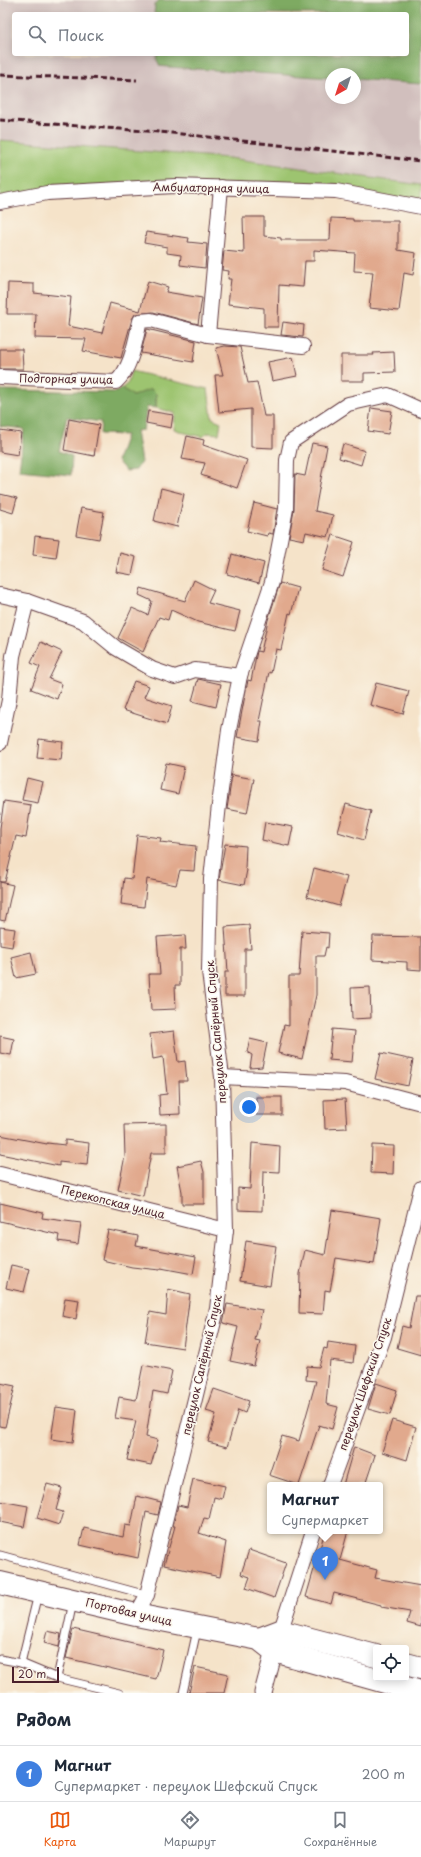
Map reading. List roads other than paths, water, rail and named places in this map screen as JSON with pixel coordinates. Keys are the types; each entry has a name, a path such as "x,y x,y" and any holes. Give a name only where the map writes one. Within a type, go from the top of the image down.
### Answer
{"main road":[{"name":"Портовая улица","path":"0,1583 198,1628 373,1656"},
{"name":"Портовая улица","path":"271,1640 421,1692"},
{"path":"409,1665 421,1668"}],"street":[{"name":"Амбулаторная улица","path":"0,202 47,193 175,186 336,191 421,206"},
{"path":"208,335 221,187"},
{"name":"Подгорная улица","path":"0,377 116,382 123,376 129,364 140,321 151,320 208,335 303,346"},
{"name":"переулок Сапёрный Спуск","path":"136,1615 147,1595 217,1309 226,1230 222,1077 209,971 211,879 229,730 240,676 272,582 286,509 287,460 291,442 348,404 388,395 421,410"},
{"path":"0,595 27,601 83,620 116,648 152,669 169,675 175,677 195,670 240,676"},
{"path":"0,743 9,700 13,656 27,601"},
{"path":"222,1077 345,1083 421,1103"},
{"name":"Перекопская улица","path":"0,1174 226,1230"},
{"name":"переулок Шефский Спуск","path":"331,1482 384,1337 421,1188"},
{"path":"263,1693 271,1640 312,1534"}],"lane":[{"path":"0,1555 147,1595"},
{"path":"21,1664 38,1592"},
{"path":"57,1678 73,1599"},
{"path":"183,1693 198,1628"},
{"path":"0,1659 21,1664 57,1678 119,1693"}],"railway":[{"path":"0,75 137,80"},
{"path":"0,120 172,133 421,161"}],"place":[{"name":"Магнит","path":"325,1580"}]}
